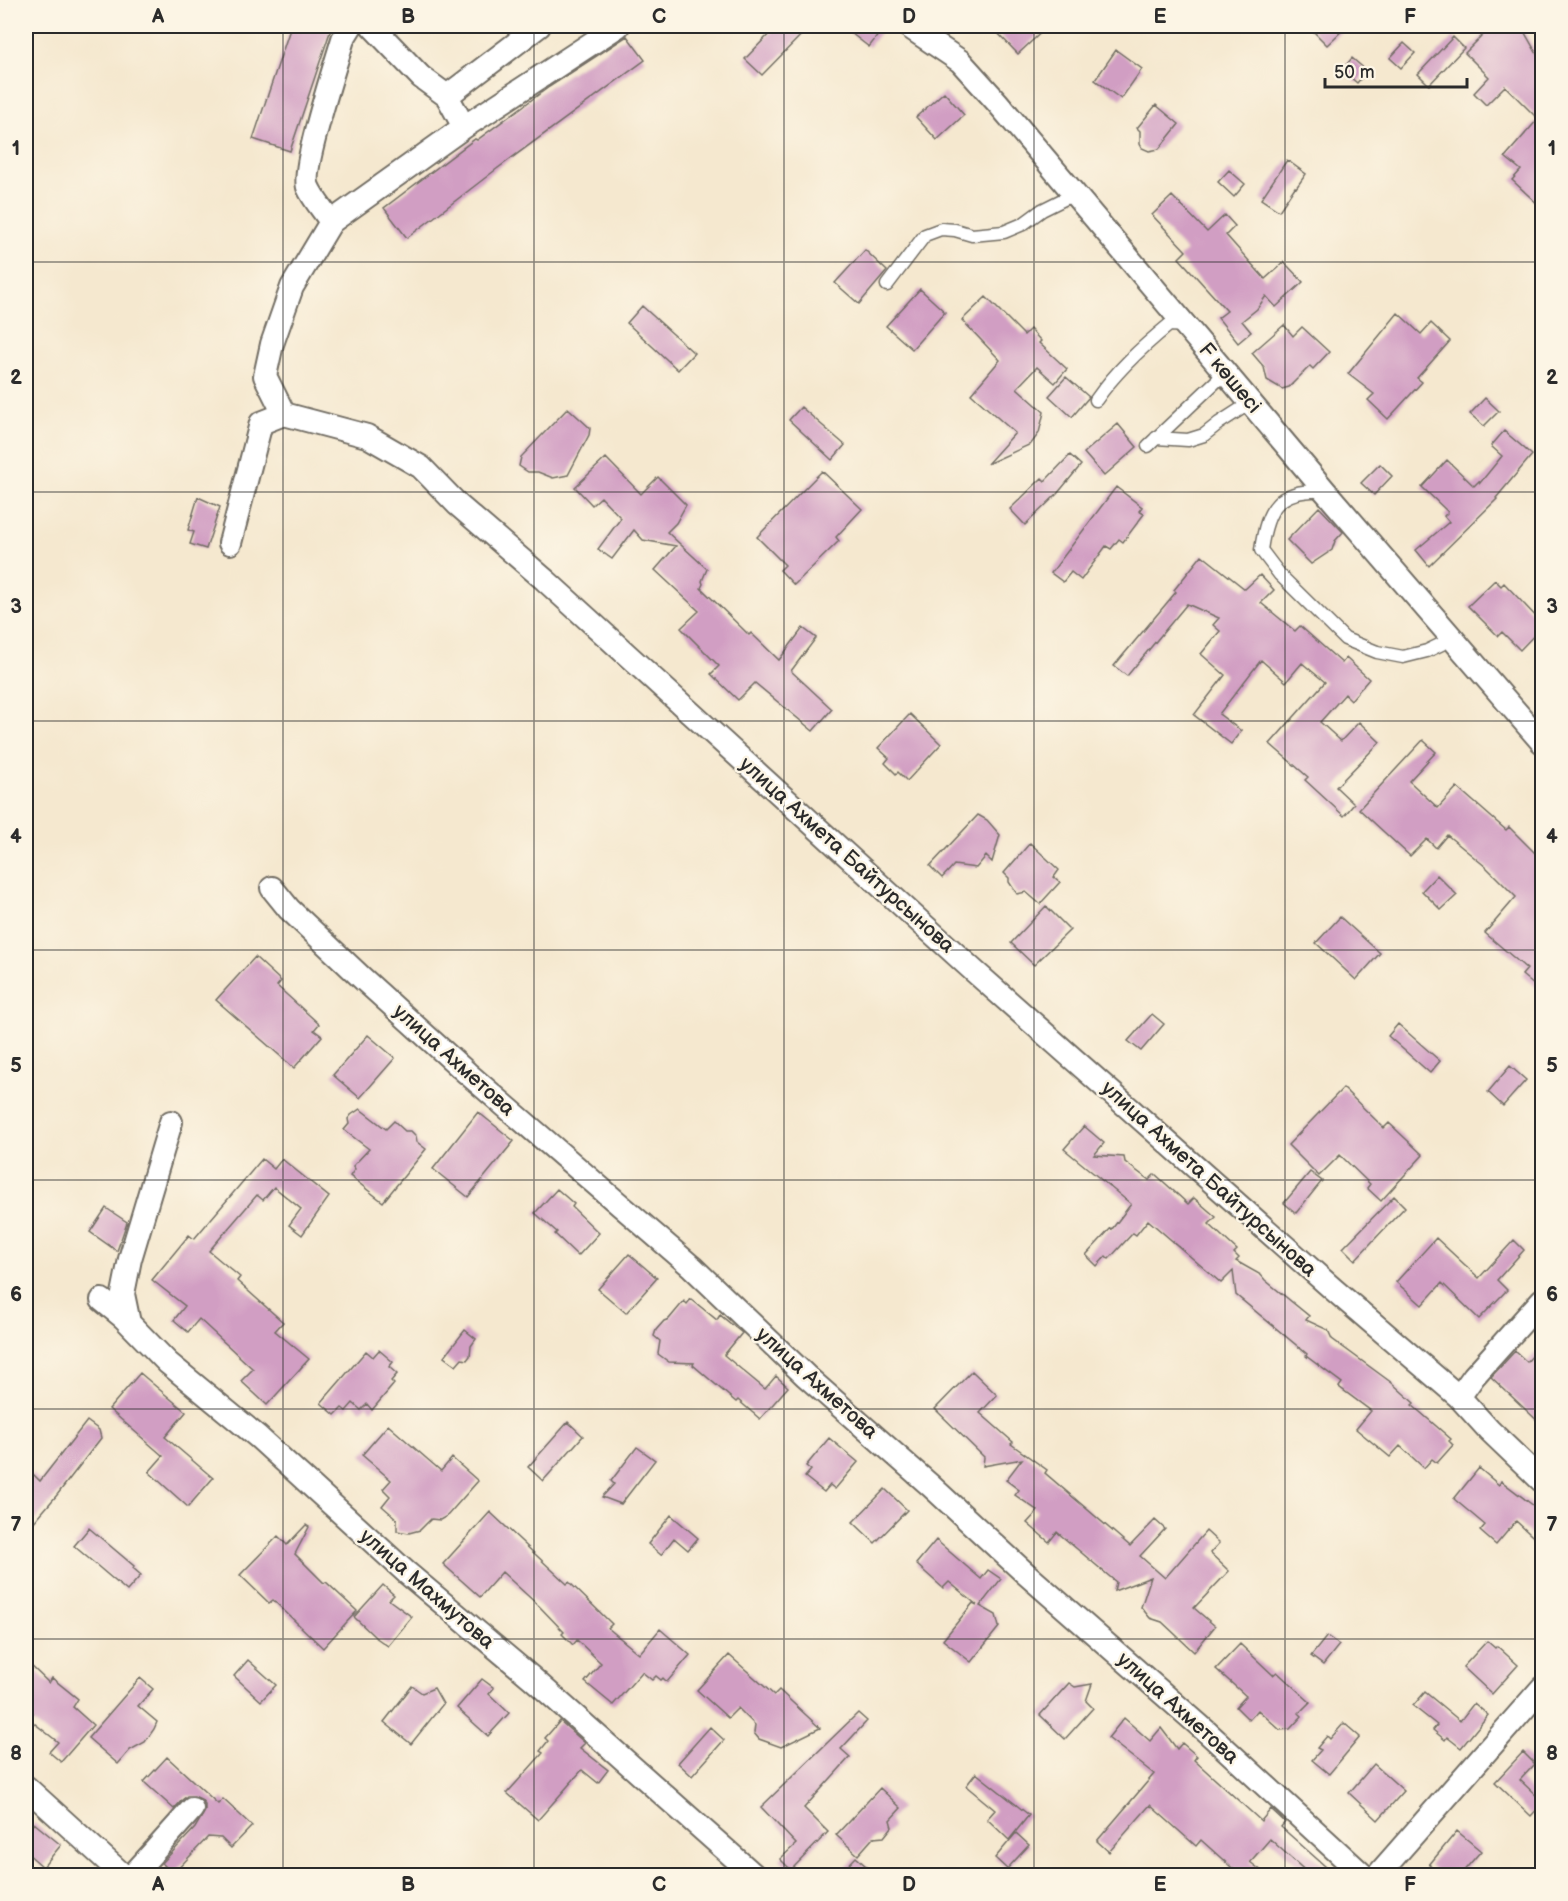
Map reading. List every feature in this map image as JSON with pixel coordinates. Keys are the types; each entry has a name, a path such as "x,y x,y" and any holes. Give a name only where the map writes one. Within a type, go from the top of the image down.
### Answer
{"street":[{"path":"331,222 308,187 306,178 311,151 343,39 351,26"},
{"path":"372,26 421,76 447,96 464,127"},
{"path":"447,96 539,26"},
{"path":"230,543 261,423 262,385 272,344 292,287 331,222 464,127 618,26"},
{"name":"F көшесі","path":"908,26 960,61 997,102 1250,403 1542,742"},
{"path":"261,423 284,414 265,376"},
{"name":"улица Ахмета Байтурсынова","path":"284,414 368,436 421,466 458,505 545,580 966,963 1324,1281 1459,1397 1542,1481"},
{"name":"улица Ахметова","path":"272,888 289,909 380,994 692,1267 806,1376 1208,1733 1364,1875"},
{"path":"129,1323 123,1294 130,1259 171,1122"},
{"name":"улица Махмутова","path":"102,1300 129,1323 168,1363 258,1437 407,1573 532,1678 754,1875"},
{"path":"1459,1397 1474,1376 1542,1300"},
{"path":"1377,1875 1542,1688"},
{"path":"26,1787 124,1875"},
{"path":"132,1875 192,1809"}],"lane":[{"path":"887,285 925,236 940,229 972,235 1004,232 1023,224 1042,210 1074,194"},
{"path":"1096,400 1111,379 1140,349 1169,325 1186,326"},
{"path":"1225,373 1152,442 1188,440 1204,435 1250,403"},
{"path":"1325,491 1306,490 1284,498 1271,510 1265,524 1261,550 1280,575 1345,639 1377,652 1403,657 1427,651 1452,639"}],"building":[{"path":"291,26 332,26 290,151 253,139"},
{"path":"777,26 810,26 762,75 745,59"},
{"path":"842,26 885,26 869,47"},
{"path":"991,26 1048,26 1018,54"},
{"path":"1308,26 1347,26 1327,45"},
{"path":"1492,26 1521,26 1542,63 1542,208 1512,180 1521,170 1505,157 1538,119 1505,86 1486,105 1474,93 1489,77 1465,53"},
{"path":"627,36 645,60 407,238 384,208 475,139 477,140 549,87"},
{"path":"1453,37 1464,48 1429,85 1418,74"},
{"path":"1404,43 1415,53 1401,68 1390,58"},
{"path":"1116,50 1142,69 1121,99 1095,80"},
{"path":"1352,58 1367,71 1357,83 1342,70"},
{"path":"944,92 964,115 937,140 916,117"},
{"path":"1156,105 1179,124 1159,149 1149,151 1142,148 1140,131 1137,128"},
{"path":"1287,160 1306,174 1279,211 1261,199"},
{"path":"1229,170 1245,184 1234,197 1218,182"},
{"path":"1172,196 1207,232 1225,215 1235,226 1226,235 1265,279 1284,262 1303,282 1276,307 1266,296 1257,309 1242,321 1251,332 1238,343 1218,318 1227,311 1179,258 1186,251 1152,215"},
{"path":"865,250 887,271 859,304 835,283"},
{"path":"920,289 945,312 912,349 886,326"},
{"path":"986,297 1024,335 1030,329 1041,341 1039,343 1067,369 1055,383 1037,367 1017,388 1044,412 1039,433 1031,444 987,464 1015,433 971,394 1000,360 962,320"},
{"path":"642,306 694,353 678,370 627,323"},
{"path":"1398,313 1421,334 1431,323 1450,341 1417,378 1422,382 1388,419 1368,400 1374,394 1348,374"},
{"path":"1284,325 1293,336 1302,327 1329,352 1313,369 1310,366 1289,387 1282,389 1267,380 1264,367 1252,353"},
{"path":"1066,377 1089,397 1072,417 1049,396"},
{"path":"1485,398 1499,411 1484,426 1470,414"},
{"path":"801,407 845,445 832,460 789,420"},
{"path":"568,408 590,428 589,435 568,475 553,478 538,472 528,472 519,466 521,457"},
{"path":"1118,424 1137,447 1104,476 1084,453"},
{"path":"1504,431 1532,455 1497,499 1429,566 1416,550 1449,522 1444,516 1448,512 1422,487 1447,460 1474,486 1479,481 1480,483 1502,456 1491,446"},
{"path":"1070,455 1081,465 1057,494 1025,525 1010,509 1042,478 1045,481"},
{"path":"606,458 641,494 658,477 686,505 676,523 667,532 707,569 701,588 749,635 751,633 779,660 803,628 816,638 791,671 832,709 813,731 755,683 738,700 711,674 719,666 681,628 699,611 655,570 676,546 643,540 634,530 612,559 598,549 621,518 601,497 592,505 575,487"},
{"path":"1380,464 1392,476 1374,495 1361,483"},
{"path":"822,471 862,509 836,537 839,541 794,585 780,570 785,565 757,537"},
{"path":"1116,487 1142,507 1139,511 1144,514 1123,542 1119,539 1111,549 1106,546 1081,580 1071,572 1063,582 1051,573"},
{"path":"198,497 220,507 206,549 190,544 194,532 188,530"},
{"path":"1319,507 1343,532 1335,541 1332,550 1311,564 1287,540"},
{"path":"1202,555 1245,589 1260,575 1274,590 1261,603 1295,631 1300,626 1342,663 1346,658 1369,679 1351,700 1345,694 1320,722 1341,741 1359,722 1380,742 1336,787 1354,804 1344,816 1305,780 1308,777 1270,744 1325,682 1302,663 1286,682 1261,660 1219,714 1241,731 1231,744 1194,715 1225,675 1201,654 1220,631 1213,625 1219,618 1187,604 1127,676 1114,666 1176,592 1174,590"},
{"path":"1495,580 1501,586 1504,583 1542,623 1542,627 1520,650 1502,632 1498,636 1468,606"},
{"path":"910,714 941,744 907,781 885,763 889,758 878,748"},
{"path":"1423,740 1436,752 1409,781 1438,808 1457,787 1506,830 1509,827 1542,860 1542,992 1522,975 1527,969 1485,933 1516,897 1486,867 1447,835 1436,848 1427,839 1410,856 1359,809"},
{"path":"978,815 987,820 1000,835 992,862 986,856 976,868 954,865 942,878 930,866"},
{"path":"1030,843 1059,870 1054,877 1060,882 1040,904 1026,892 1017,894 1004,873"},
{"path":"1437,875 1457,895 1441,910 1422,891"},
{"path":"1046,906 1070,930 1034,965 1011,943"},
{"path":"1340,917 1380,953 1356,980 1316,943"},
{"path":"255,957 281,981 277,986 319,1024 314,1030 322,1036 294,1068 216,1000"},
{"path":"1152,1014 1164,1024 1141,1051 1128,1041"},
{"path":"1398,1024 1440,1061 1430,1073 1388,1036"},
{"path":"368,1035 395,1058 360,1098 333,1075"},
{"path":"1510,1066 1526,1080 1503,1106 1488,1092"},
{"path":"1343,1088 1384,1128 1389,1123 1423,1155 1381,1201 1367,1188 1370,1184 1340,1155 1319,1176 1288,1145"},
{"path":"360,1109 386,1129 394,1121 405,1131 411,1131 416,1136 417,1142 426,1149 383,1202 350,1176 355,1169 353,1166 369,1149 344,1130 349,1124 348,1119 351,1115"},
{"path":"478,1112 514,1141 468,1197 433,1169"},
{"path":"1084,1126 1104,1143 1094,1155 1124,1157 1125,1162 1149,1180 1155,1174 1188,1204 1194,1198 1216,1217 1209,1224 1237,1250 1234,1253 1239,1258 1236,1261 1261,1275 1309,1316 1306,1320 1328,1330 1332,1339 1392,1383 1414,1403 1412,1405 1451,1439 1449,1441 1453,1445 1437,1463 1432,1459 1424,1468 1400,1446 1390,1457 1356,1429 1371,1411 1339,1387 1342,1383 1306,1356 1307,1354 1236,1295 1233,1271 1221,1283 1148,1220 1136,1235 1133,1233 1109,1259 1106,1256 1097,1266 1086,1255 1112,1229 1131,1204 1064,1149"},
{"path":"262,1159 274,1169 282,1159 329,1197 302,1235 289,1225 301,1209 274,1187 263,1200 257,1195 209,1251 240,1277 237,1281 283,1322 275,1331 309,1359 267,1405 241,1381 253,1369 199,1319 188,1332 174,1320 185,1306 152,1280 189,1235 194,1239"},
{"path":"1310,1172 1322,1181 1296,1213 1284,1203"},
{"path":"557,1189 574,1204 572,1207 599,1233 578,1256 555,1234 557,1232 535,1213"},
{"path":"1394,1196 1405,1207 1355,1260 1343,1248"},
{"path":"106,1208 127,1222 117,1251 90,1232"},
{"path":"1436,1238 1479,1278 1514,1240 1524,1250 1497,1280 1507,1290 1479,1319 1442,1283 1422,1305 1396,1282"},
{"path":"629,1254 657,1278 626,1313 598,1289"},
{"path":"691,1299 717,1320 720,1315 742,1333 724,1355 765,1389 776,1376 788,1387 760,1419 738,1400 736,1402 693,1365 694,1363 669,1362 658,1354 660,1341 654,1336 656,1330 684,1301 687,1304"},
{"path":"465,1330 476,1339 471,1346 470,1356 467,1360 462,1359 456,1366 444,1357"},
{"path":"1542,1345 1542,1425 1491,1377 1515,1351 1527,1362"},
{"path":"379,1350 393,1362 389,1367 397,1374 391,1381 394,1384 372,1410 367,1404 361,1410 353,1403 346,1411 342,1408 335,1415 321,1403 366,1351 373,1357"},
{"path":"972,1371 997,1395 980,1413 1013,1442 1011,1444 1047,1470 1045,1473 1130,1546 1155,1520 1165,1529 1140,1556 1165,1578 1206,1531 1219,1543 1210,1553 1229,1571 1194,1608 1215,1626 1194,1652 1162,1622 1150,1618 1141,1607 1151,1577 1114,1591 1116,1582 1057,1532 1049,1542 1027,1523 1038,1511 1015,1495 1019,1490 1006,1480 1022,1459 983,1466 984,1457 935,1409"},
{"path":"140,1373 186,1412 165,1437 213,1478 188,1507 149,1472 163,1456 109,1409"},
{"path":"87,1421 99,1430 101,1438 26,1531 26,1482 33,1474 40,1481"},
{"path":"568,1422 583,1436 543,1481 528,1467"},
{"path":"388,1425 441,1471 452,1458 478,1481 447,1516 440,1520 431,1519 420,1530 409,1533 397,1531 397,1519 382,1506 390,1496 383,1489 391,1480 362,1455"},
{"path":"829,1438 858,1462 835,1489 830,1485 824,1492 805,1477 811,1470 806,1466"},
{"path":"637,1447 655,1460 621,1504 602,1497 614,1484 611,1481"},
{"path":"1479,1468 1499,1485 1501,1481 1534,1506 1542,1496 1542,1545 1516,1521 1496,1545 1480,1531 1485,1525 1454,1499"},
{"path":"885,1489 907,1510 875,1543 853,1522"},
{"path":"490,1512 567,1584 569,1582 612,1624 608,1628 639,1654 660,1629 690,1655 667,1682 656,1676 652,1680 642,1672 613,1705 585,1682 601,1663 577,1640 573,1645 539,1606 502,1572 480,1597 443,1564"},
{"path":"671,1515 698,1538 688,1550 674,1538 661,1555 648,1544"},
{"path":"306,1525 309,1527 295,1554 357,1611 323,1648 273,1600 269,1603 240,1575 278,1536 287,1545"},
{"path":"89,1528 134,1566 133,1568 141,1575 127,1591 74,1546"},
{"path":"936,1540 981,1579 988,1570 1001,1579 980,1606 996,1615 999,1627 971,1662 943,1640 973,1603 977,1605 949,1582 943,1588 916,1564"},
{"path":"383,1585 394,1595 389,1600 412,1617 388,1646 354,1617"},
{"path":"1327,1636 1339,1645 1323,1665 1311,1656"},
{"path":"1487,1641 1495,1648 1497,1646 1518,1665 1492,1694 1463,1667"},
{"path":"1240,1644 1273,1675 1277,1672 1310,1702 1299,1713 1302,1716 1290,1729 1280,1730 1258,1710 1249,1720 1236,1707 1246,1696 1216,1669"},
{"path":"729,1655 774,1695 779,1690 820,1728 781,1747 759,1739 754,1733 755,1725 738,1708 728,1718 697,1690"},
{"path":"248,1660 276,1685 261,1701 234,1676"},
{"path":"26,1661 49,1683 52,1678 78,1699 73,1707 93,1725 61,1762 49,1752 58,1742 29,1719 33,1713 26,1707"},
{"path":"140,1678 153,1689 138,1706 157,1722 145,1742 130,1750 118,1764 88,1738"},
{"path":"482,1679 494,1688 489,1694 509,1713 488,1736 457,1708"},
{"path":"1069,1683 1075,1687 1092,1684 1086,1701 1093,1708 1065,1739 1040,1715"},
{"path":"412,1686 422,1693 434,1688 443,1704 411,1744 384,1722"},
{"path":"1425,1692 1460,1721 1474,1703 1488,1715 1461,1748 1447,1737 1445,1740 1433,1730 1437,1725 1413,1706"},
{"path":"858,1713 867,1721 841,1749 850,1757 804,1808 828,1832 791,1870 780,1859 796,1844 761,1807"},
{"path":"1124,1718 1150,1741 1161,1728 1177,1749 1182,1743 1197,1756 1194,1760 1261,1821 1271,1809 1285,1822 1281,1827 1335,1875 1310,1875 1270,1839 1250,1862 1267,1875 1240,1875 1201,1840 1196,1846 1150,1805 1109,1852 1097,1841 1154,1774 1108,1738"},
{"path":"560,1721 585,1743 580,1748 608,1770 598,1783 582,1770 538,1820 507,1793 543,1753 540,1751 548,1741 545,1738"},
{"path":"1344,1723 1360,1737 1329,1774 1312,1760 1321,1750 1317,1748 1327,1736 1330,1739"},
{"path":"710,1727 724,1740 692,1776 678,1763"},
{"path":"1523,1752 1535,1764 1520,1780 1542,1801 1531,1816 1495,1782"},
{"path":"167,1757 218,1804 223,1799 252,1826 231,1848 221,1838 208,1837 173,1874 162,1863 195,1828 205,1811 205,1804 201,1799 187,1796 174,1809 144,1782"},
{"path":"1374,1764 1404,1791 1378,1820 1349,1793"},
{"path":"976,1773 1029,1815 1009,1840 987,1819 995,1810 966,1786"},
{"path":"880,1788 901,1808 890,1820 892,1827 884,1837 873,1838 858,1855 836,1835"},
{"path":"34,1823 61,1845 43,1867 26,1852 26,1833"},
{"path":"1457,1831 1481,1851 1461,1874 1441,1875 1429,1865"},
{"path":"1016,1833 1029,1845 1007,1869 995,1858"},
{"path":"856,1857 876,1875 839,1875"}]}
